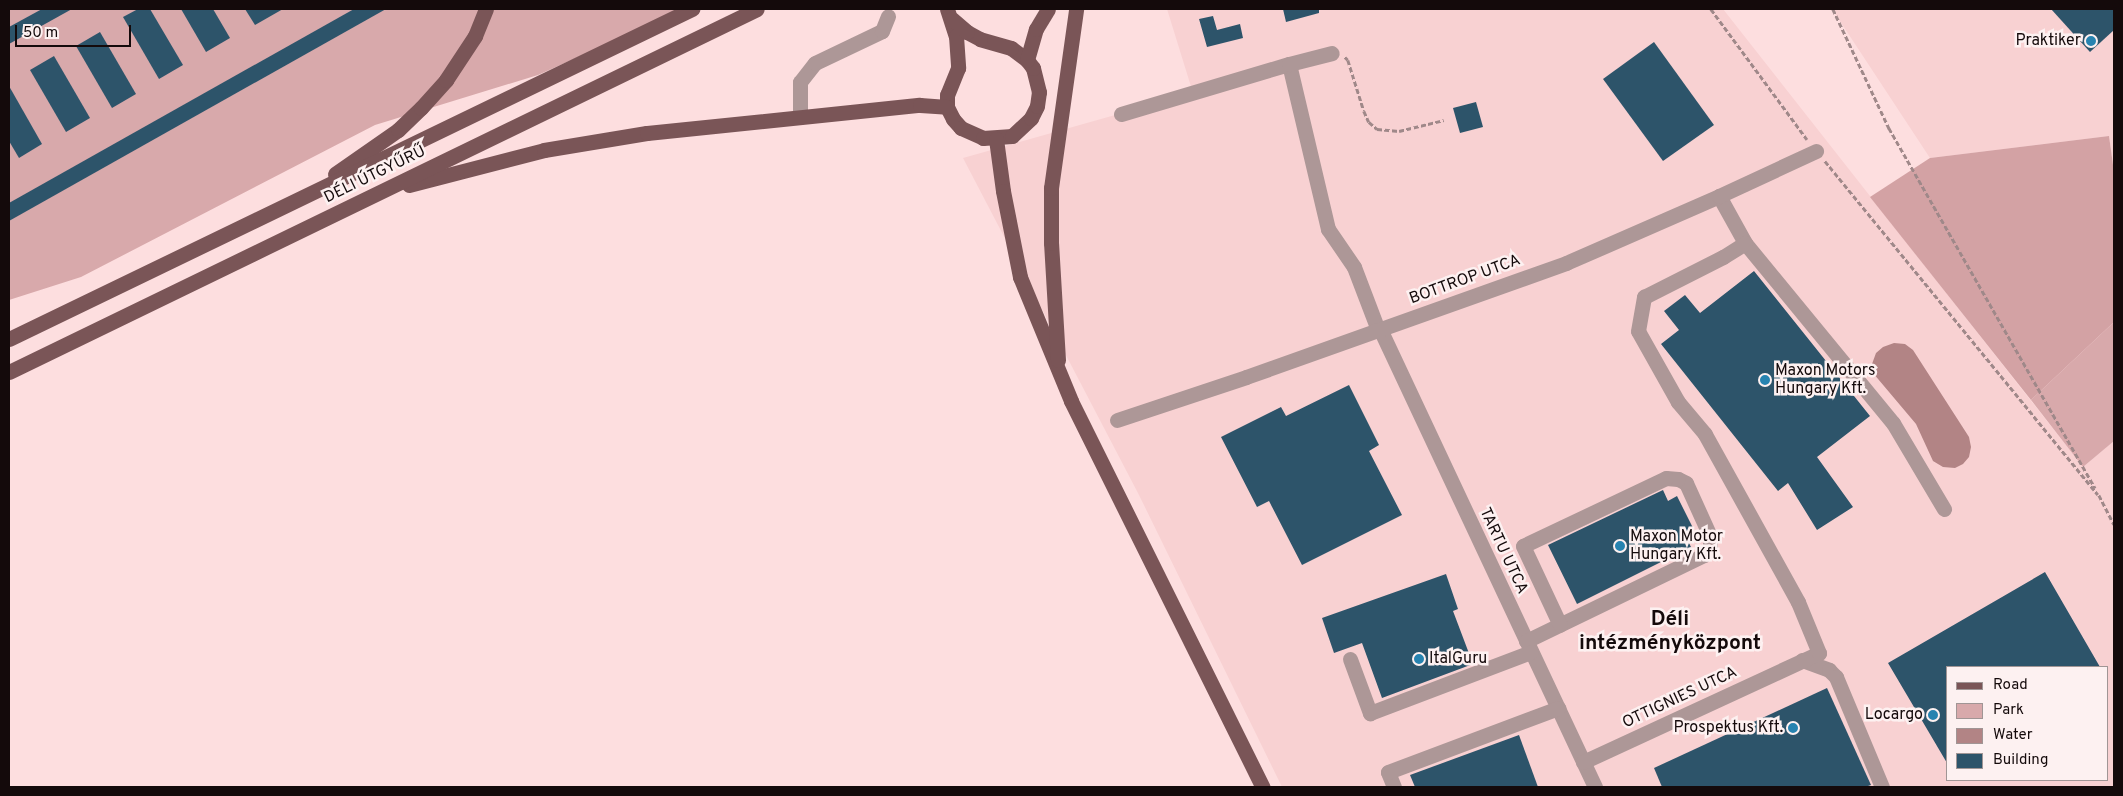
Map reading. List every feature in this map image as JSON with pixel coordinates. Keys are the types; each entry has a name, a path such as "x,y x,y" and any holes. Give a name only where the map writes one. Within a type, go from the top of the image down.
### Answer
{"main road":[{"path":"307,194 398,130 421,108 446,80 475,36 486,9"},
{"name":"DÉLI ÚTGYŰRŰ","path":"9,339 692,9"},
{"name":"DÉLI ÚTGYŰRŰ","path":"9,372 758,9"},
{"path":"1027,60 1036,29 1048,9"},
{"path":"1059,369 1051,244 1051,188 1076,9"},
{"path":"949,14 966,32 980,39 1011,48 1027,60 1033,68 1039,92 1038,106 1022,128 1012,136 996,139 977,137 960,128 947,107 947,95 958,68 956,36 949,14"},
{"path":"375,194 544,150 647,133 920,104 947,107"},
{"path":"996,139 1003,191 1020,277 1083,427 1263,787"}],"street":[{"path":"800,117 800,82 815,63 882,31 888,16"},
{"path":"1121,114 1332,53"},
{"name":"TARTU UTCA","path":"1289,64 1328,229 1354,267 1379,330 1595,787"},
{"name":"BOTTROP UTCA","path":"1117,420 1246,378 1566,263 1816,151"},
{"path":"1719,196 1745,243 1893,423 1944,509"},
{"name":"OTTIGNIES UTCA","path":"1583,762 1818,653 1798,602 1704,434 1678,402 1638,331 1644,297 1723,257 1745,243"},
{"path":"1350,659 1370,713 1529,647 1560,625 1704,556 1710,548 1710,536 1686,483 1678,479 1666,478 1523,546 1560,625"},
{"path":"1802,660 1829,670 1836,677 1882,787"},
{"path":"1394,787 1388,772 1558,708"}],"path":[{"path":"1711,9 1816,151 2098,494"},
{"path":"1833,9 1889,128 2114,524"},
{"path":"1332,53 1343,56 1348,60 1364,111 1377,129 1399,131 1444,120"}],"shaded area":[{"path":"1167,9 1723,9 2083,467 2114,441 2114,787 1282,787 1139,495 963,158 1193,93"},
{"path":"1832,9 2114,9 2114,172 2109,136 1930,158"},
{"path":"2109,136 2114,172 2114,322 2031,400 1870,197 1930,158"}],"green space":[{"path":"9,9 685,9 538,75 375,125 81,277 9,300"},
{"path":"2114,322 2114,441 2083,467 2031,400"}],"water":[{"path":"1894,343 1905,344 1913,350 1969,437 1971,447 1969,457 1963,464 1955,468 1943,467 1933,461 1916,424 1873,373 1872,364 1876,353 1883,347"}],"building":[{"path":"42,9 72,9 9,44 9,27"},
{"path":"138,9 150,9 183,65 159,79 123,17"},
{"path":"181,9 213,9 230,38 206,52"},
{"path":"245,9 283,9 255,25"},
{"path":"354,9 386,9 9,221 9,203"},
{"path":"1283,9 1319,9 1319,13 1286,22"},
{"name":"Praktiker","path":"2051,9 2114,9 2114,30 2090,52"},
{"path":"1213,16 1217,30 1240,24 1243,38 1207,47 1199,19"},
{"path":"100,32 136,94 112,108 76,46"},
{"path":"1654,42 1714,125 1663,161 1603,79"},
{"path":"54,56 90,118 66,132 30,70"},
{"path":"9,86 42,144 19,158 9,141"},
{"path":"1476,102 1483,127 1460,133 1453,108"},
{"name":"Maxon Motors Hungary Kft.","path":"1754,271 1870,416 1817,457 1853,507 1817,530 1788,483 1778,491 1661,344 1679,330 1664,311 1685,295 1700,313"},
{"path":"1349,385 1379,445 1369,451 1402,515 1302,565 1269,501 1257,507 1221,437 1281,407 1286,416"},
{"name":"Maxon Motor Hungary Kft.","path":"1663,490 1668,501 1677,496 1694,530 1685,535 1691,547 1577,604 1548,545"},
{"name":"Locargo","path":"2045,572 2099,666 1946,666 1946,761 1888,663"},
{"path":"1446,574 1458,609 1453,611 1473,664 1382,698 1362,643 1334,653 1322,618"},
{"name":"Prospektus Kft.","path":"1827,688 1871,785 1865,787 1662,787 1654,768"},
{"path":"1519,735 1538,787 1415,787 1410,775"}],"place":[{"name":"Praktiker","path":"2091,41"},
{"name":"Maxon Motors Hungary Kft.","path":"1765,380"},
{"name":"Maxon Motor Hungary Kft.","path":"1620,546"},
{"name":"ItalGuru","path":"1419,659"},
{"name":"Locargo","path":"1933,715"},
{"name":"Prospektus Kft.","path":"1793,728"}],"district":[{"name":"Déli intézményközpont","path":"1670,632"}]}
